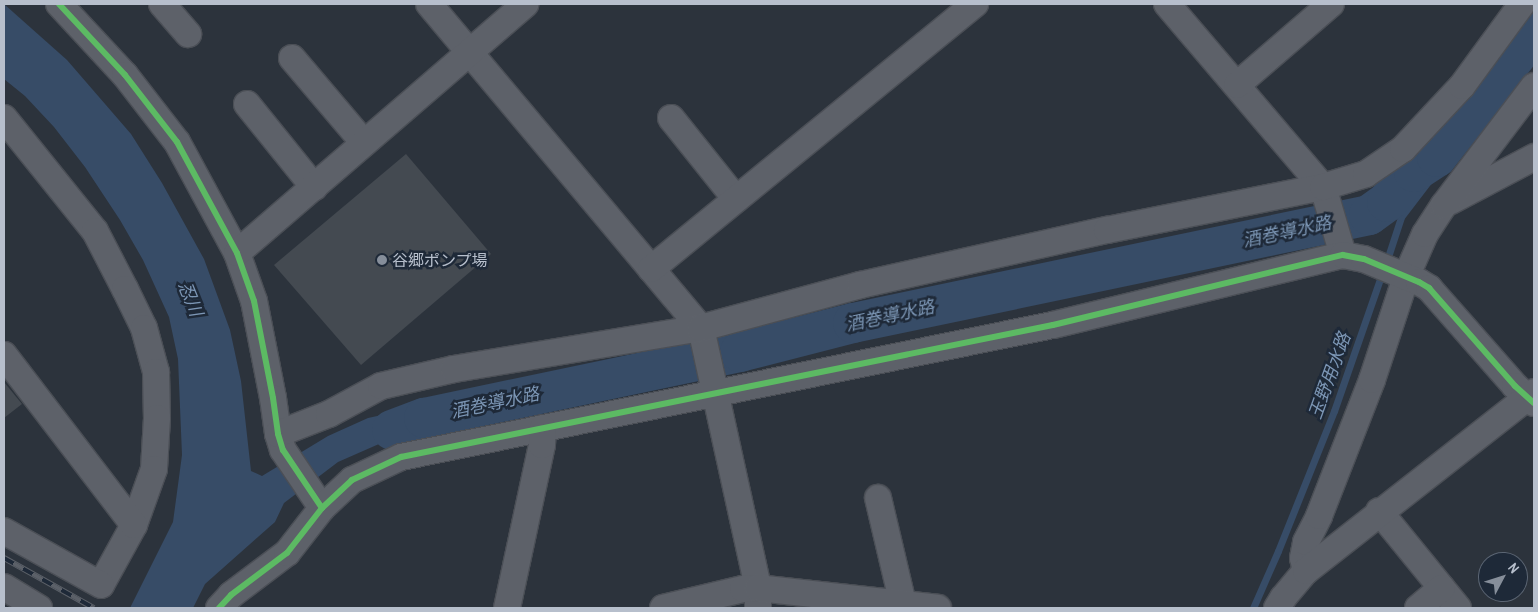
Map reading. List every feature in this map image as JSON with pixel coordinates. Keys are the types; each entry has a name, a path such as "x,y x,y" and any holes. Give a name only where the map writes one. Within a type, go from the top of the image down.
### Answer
{"street":[{"path":"162,4 188,34"},
{"path":"429,4 651,269 703,335 758,598"},
{"path":"237,254 525,4"},
{"path":"651,269 975,4"},
{"path":"1167,4 1237,85 1333,222 1392,271 1429,288 1532,397 1379,511 1306,571 1282,598 1278,608"},
{"path":"1237,85 1331,4"},
{"path":"219,608 231,595 287,554 315,498 401,457 543,428 713,386 1053,325 1333,222 1366,174 1404,150 1462,86 1522,4"},
{"path":"64,5 125,75 177,142 237,254 254,301 281,442 315,498"},
{"path":"292,58 364,143"},
{"path":"1306,571 1303,558 1306,542 1319,516 1372,380 1392,271 1425,234 1444,205 1534,86"},
{"path":"247,104 314,187"},
{"path":"671,118 736,199"},
{"path":"4,531 101,585 134,525 154,470 157,418 156,372 144,328 95,232 5,122"},
{"path":"1444,205 1534,157"},
{"path":"281,442 380,386 454,369 703,335 860,285 1117,228 1333,222"},
{"path":"4,355 134,525"},
{"path":"507,608 542,445 543,428"},
{"path":"878,498 902,604"},
{"path":"1379,511 1450,598 1418,608"},
{"path":"4,587 39,608"},
{"path":"663,608 742,589 758,598 902,604 938,608"}],"water":[{"name":"忍川","path":"4,4 67,60 131,134 162,183 204,259 230,330 241,381 251,471 262,476 328,436 368,418 414,408 420,415 444,414 422,424 419,427 419,432 379,444 338,462 284,503 275,522 205,584 193,608 130,608 173,522 182,455 178,359 169,317 143,260 120,220 85,167 54,127 25,96 4,79"}],"building":[{"name":"谷郷ポンプ場","path":"406,154 491,254 361,365 274,265"},
{"path":"4,382 22,404 4,418"}],"waterway":[{"name":"酒巻導水路","path":"392,430 424,418 740,352 853,323 1369,215 1387,202 1414,172 1437,157 1534,33"},
{"name":"玉野用水路","path":"1386,263 1401,217 1433,175 1437,157"},
{"name":"玉野用水路","path":"1253,608 1334,411 1382,273"}],"railway":[{"path":"4,558 94,608"}],"cycle path":[{"path":"59,4 125,75 177,142 237,253 254,301 278,434 283,450 322,508"},
{"path":"219,608 231,595 287,553 322,508 352,480 401,457 1053,325 1343,255 1364,259 1429,288 1515,386 1534,403"}],"place":[{"name":"谷郷ポンプ場","path":"382,260"}]}
